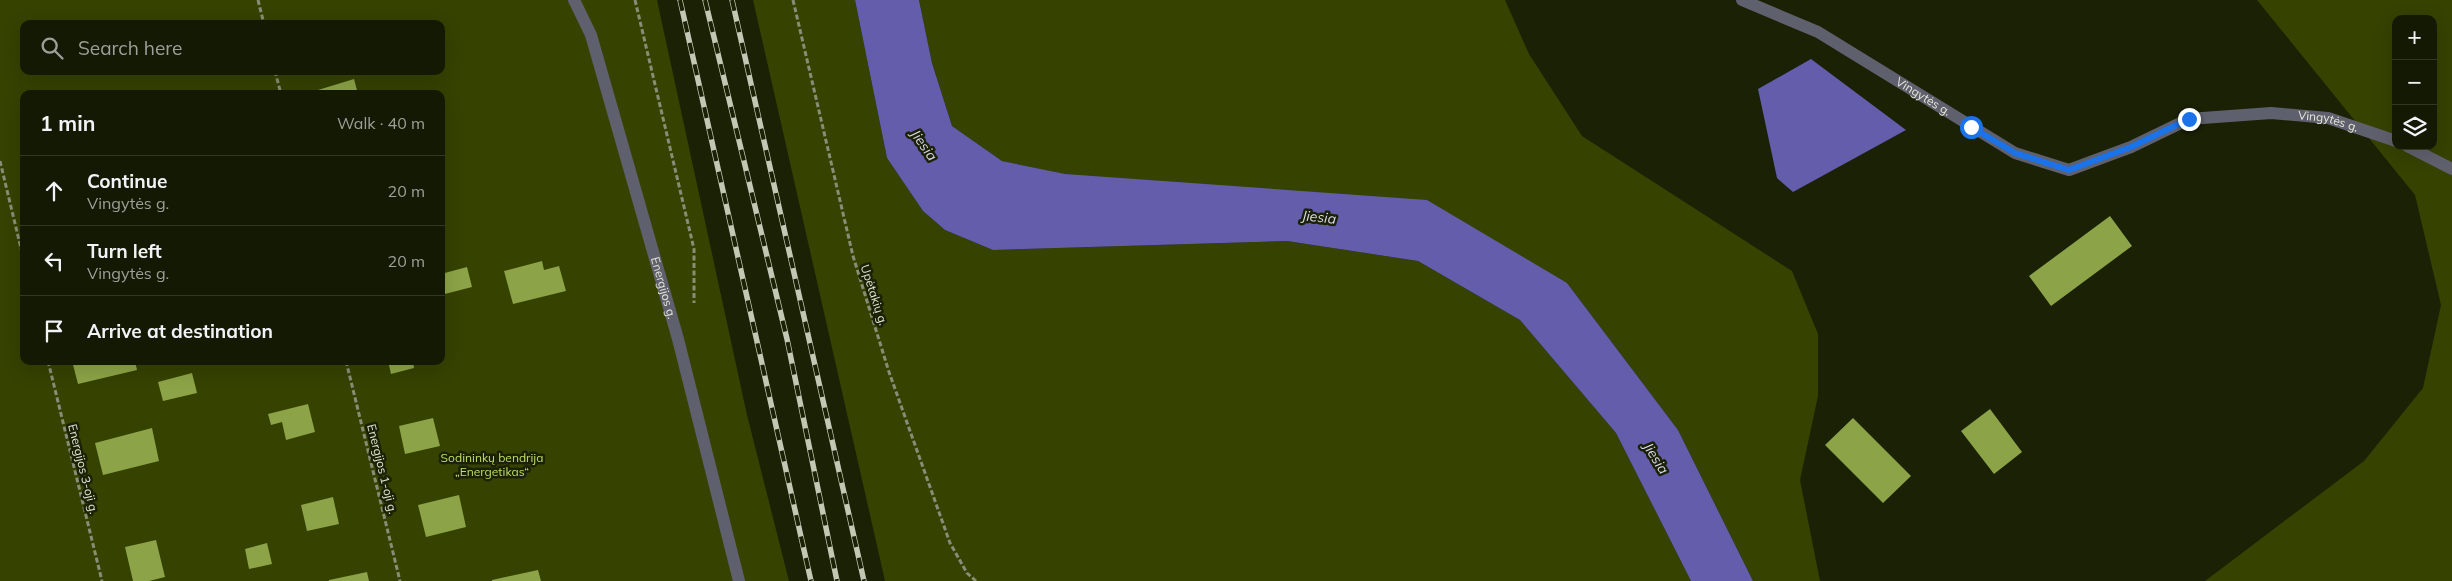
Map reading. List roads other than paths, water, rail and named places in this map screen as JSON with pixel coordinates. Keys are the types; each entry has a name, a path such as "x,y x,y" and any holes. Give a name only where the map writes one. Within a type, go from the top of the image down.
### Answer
{"street":[{"name":"Energijos g.","path":"574,0 591,35 678,339 739,581"},
{"name":"Vingytės g.","path":"1742,0 1818,32 2015,153 2069,170 2131,147 2189,119 2271,114 2328,118 2392,140"},
{"path":"2415,150 2452,169"}],"water":[{"name":"Jiesia","path":"855,0 919,0 932,63 952,126 1002,161 1065,174 1427,200 1567,283 1678,430 1753,581 1691,581 1616,433 1520,320 1418,261 1287,241 993,250 945,230 923,211 887,158"},
{"path":"1811,59 1906,130 1793,192 1777,178 1758,89"}],"railway":[{"path":"680,0 811,581"},
{"path":"705,0 787,339 837,581"},
{"path":"732,0 864,581"}],"park label":[{"name":"Sodininkų bendrija „Energetikas“","path":"492,465"}]}
